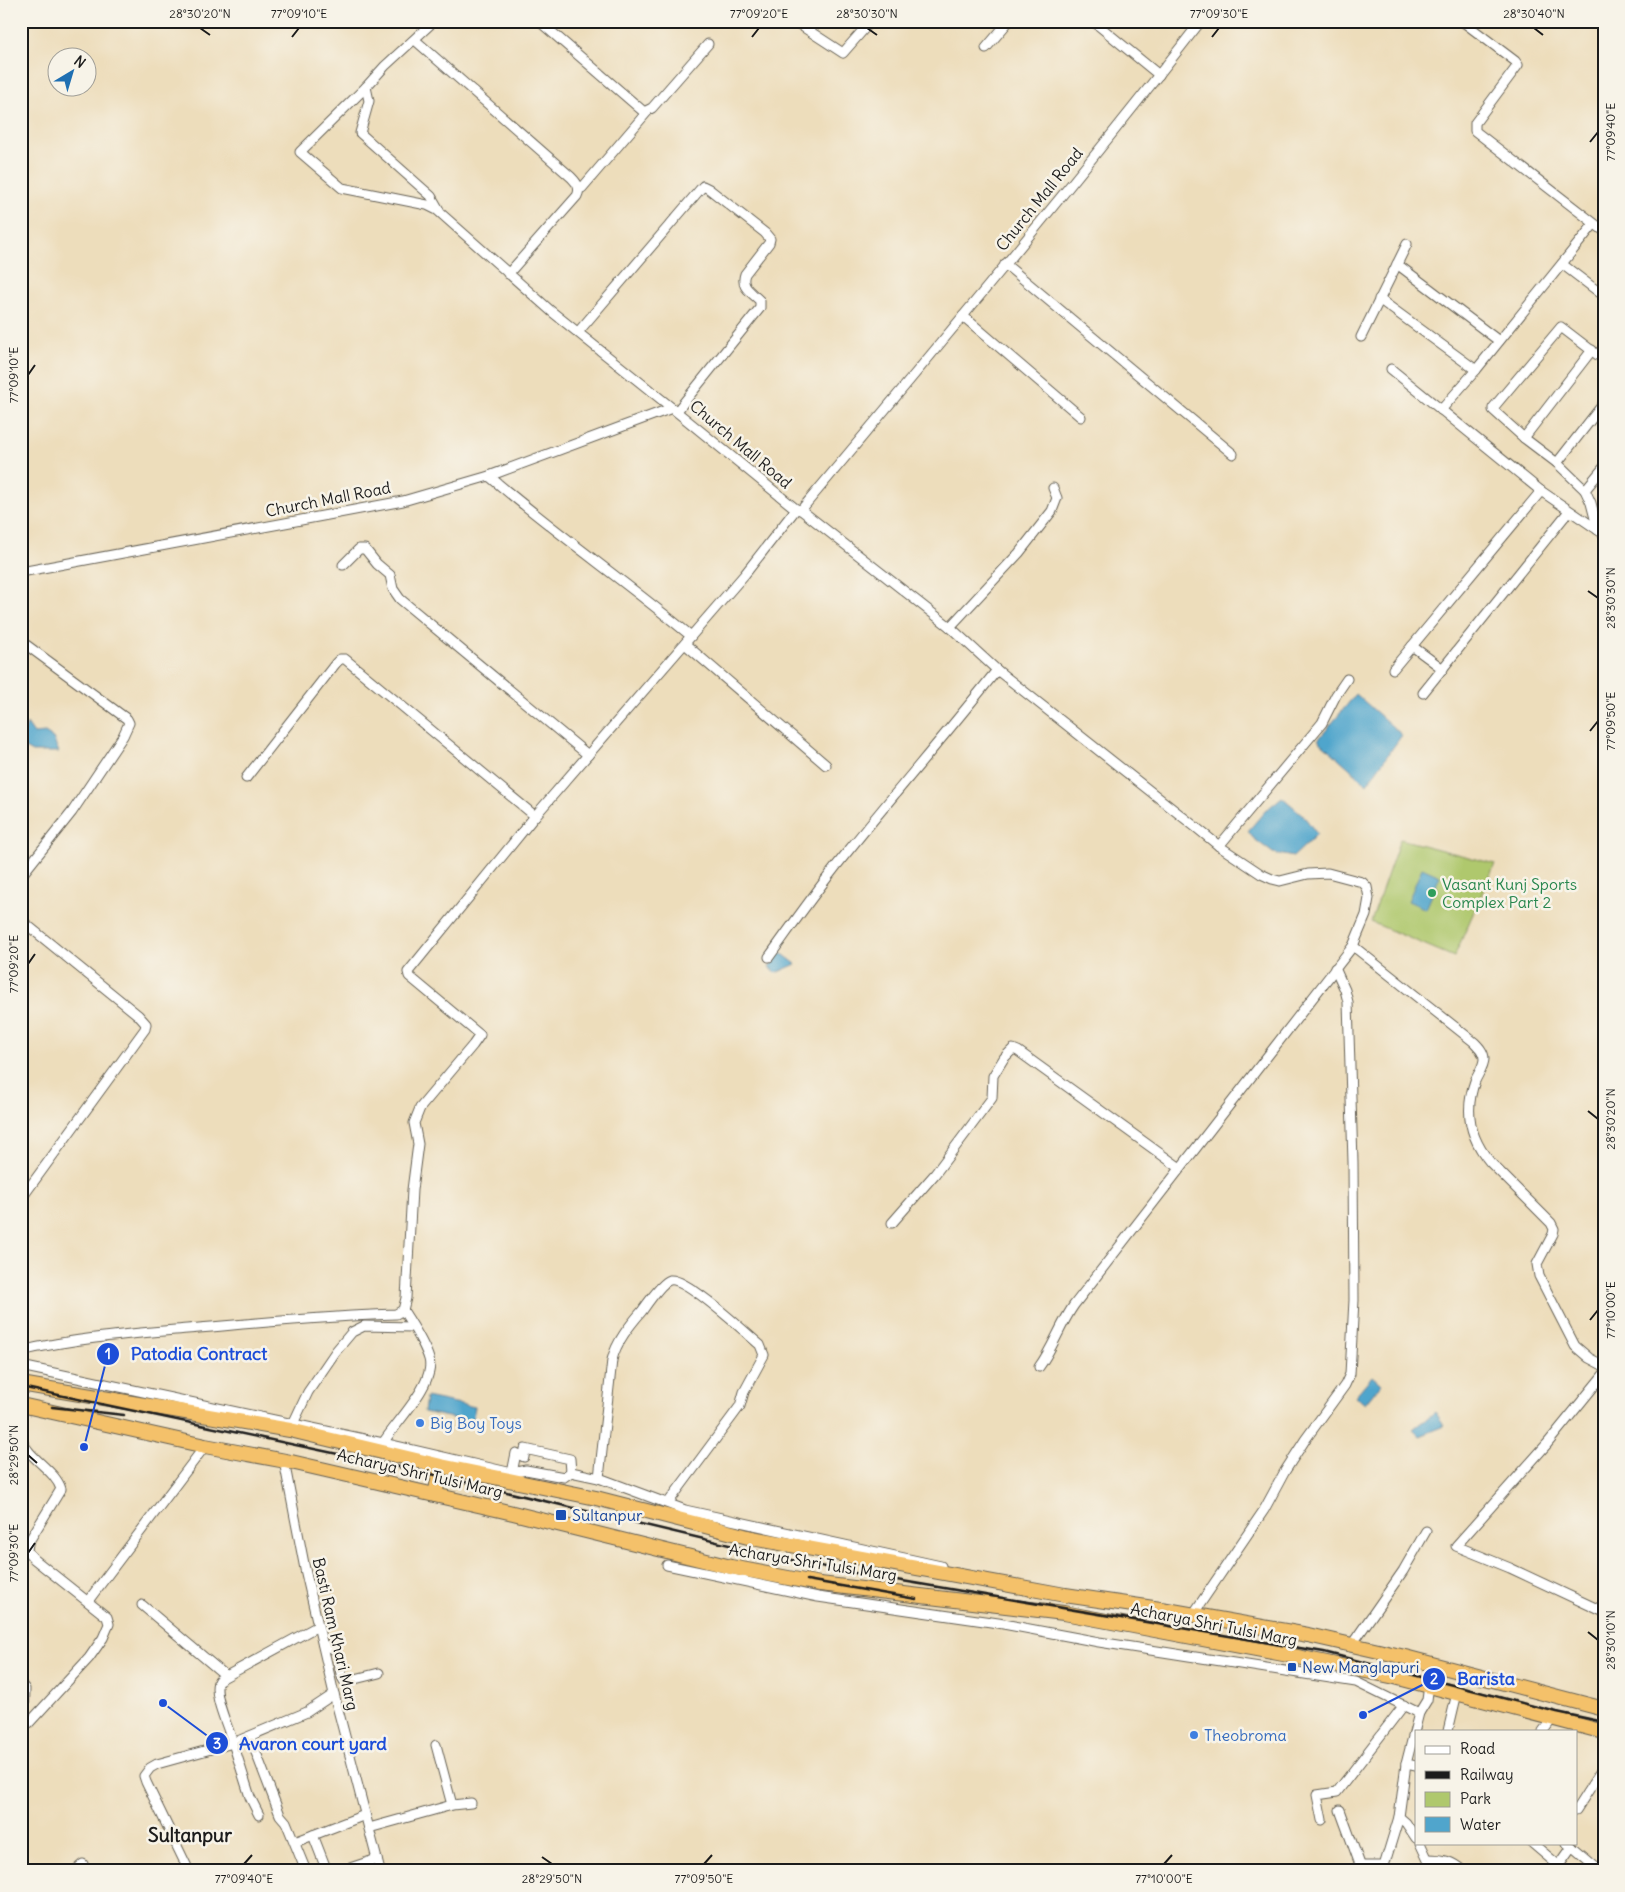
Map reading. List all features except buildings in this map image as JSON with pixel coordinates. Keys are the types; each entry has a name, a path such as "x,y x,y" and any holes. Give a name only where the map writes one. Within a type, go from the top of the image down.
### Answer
{"highway":[{"name":"Acharya Shri Tulsi Marg","path":"21,1384 292,1427 441,1466 596,1498 752,1538 1065,1595 1308,1635 1398,1655 1604,1709"},
{"name":"Acharya Shri Tulsi Marg","path":"21,1405 435,1495 731,1568 820,1584 1064,1613 1395,1676 1604,1732"},
{"path":"435,1495 441,1466"},
{"path":"1395,1676 1398,1655"}],"street":[{"path":"434,21 416,40 385,66 300,152 342,188 427,205 441,212"},
{"path":"539,21 640,110 647,112"},
{"path":"794,21 842,53 871,21"},
{"path":"986,48 1009,21"},
{"path":"1093,21 1159,75"},
{"name":"Church Mall Road","path":"21,572 403,501 489,476 674,409 798,509 963,316 1201,21"},
{"path":"1462,21 1518,65 1475,123 1475,131 1604,231"},
{"path":"416,40 571,177 578,186 577,196 508,274"},
{"path":"582,188 708,44"},
{"path":"366,87 369,101 360,133 431,196 441,212 508,274 674,409 760,308 760,301 744,286 743,279 770,239 765,233 703,186 579,331"},
{"path":"1440,410 1476,370 1594,224"},
{"path":"1361,337 1406,244"},
{"path":"1005,264 1234,454"},
{"path":"1397,264 1499,341"},
{"path":"1562,264 1604,296"},
{"path":"1379,299 1476,370"},
{"path":"963,316 1081,417"},
{"path":"1601,532 1585,490 1557,463 1524,438 1493,410 1493,407 1560,328 1564,327 1604,360"},
{"path":"1524,438 1592,350"},
{"path":"1391,369 1541,491 1601,532"},
{"path":"1557,463 1604,403"},
{"path":"1585,490 1604,468"},
{"path":"489,476 522,504 597,561 688,640 826,765"},
{"path":"950,627 1019,553 1052,511 1057,498 1053,488"},
{"path":"1393,669 1541,491"},
{"path":"383,1443 393,1426 420,1393 429,1375 429,1360 403,1310 406,1298 412,1190 418,1144 414,1118 420,1108 473,1046 480,1035 407,974 535,816 745,574 798,509 950,627 997,670 1220,846 1276,881 1284,881 1315,873 1328,873 1362,882 1367,887 1369,898 1366,915 1353,946 1065,1318 1048,1354 1039,1367"},
{"path":"1423,693 1569,511"},
{"path":"343,565 360,548 365,549 377,564 390,575 393,589 400,599 588,755"},
{"path":"21,642 127,719 129,723 123,736 72,812 21,876"},
{"path":"1412,646 1443,669"},
{"path":"246,778 336,663 340,659 345,659 535,816"},
{"path":"769,957 850,849 927,758 997,670"},
{"path":"1220,846 1322,723 1347,678"},
{"path":"21,920 138,1015 146,1024 145,1029 21,1199"},
{"path":"1353,946 1474,1042 1482,1052 1483,1063 1472,1090 1469,1110 1474,1137 1482,1153 1490,1162 1551,1223 1554,1229 1553,1234 1537,1264 1538,1276 1575,1346 1588,1358 1604,1366"},
{"path":"1196,1610 1264,1510 1285,1470 1345,1385 1350,1374 1354,1300 1352,1092 1348,1002 1336,968"},
{"path":"892,1223 934,1174 992,1098 993,1076 1004,1058 1013,1049 1180,1168"},
{"path":"599,1478 612,1360 616,1349 622,1337 658,1290 668,1281 680,1282 704,1298 760,1344 764,1356 744,1392 740,1406 668,1503"},
{"path":"21,1351 63,1342 262,1322 396,1314 403,1310"},
{"path":"292,1427 308,1392 336,1351 352,1332 364,1326 413,1327"},
{"path":"21,1366 292,1427 383,1443 512,1473 526,1470 564,1477 571,1472 599,1478 685,1510 1010,1581 1160,1602 1326,1633 1416,1655 1574,1698 1604,1704"},
{"path":"1604,1374 1547,1444 1456,1546 1510,1568 1604,1612"},
{"path":"21,1438 26,1450 56,1480 61,1489 24,1551 88,1600 107,1617 109,1624 90,1658 29,1723 24,1719 25,1689 21,1684"},
{"path":"88,1600 205,1446"},
{"path":"512,1473 516,1453 524,1457 525,1449 570,1459 571,1472"},
{"name":"Basti Ram Khari Marg","path":"284,1461 318,1626 380,1871"},
{"path":"1355,1640 1403,1571 1426,1531"},
{"path":"666,1566 818,1597 998,1623 1099,1642 1356,1682 1419,1713"},
{"path":"142,1605 225,1676"},
{"path":"259,1815 250,1797 216,1689 219,1680 225,1676 318,1626"},
{"path":"323,1645 336,1650 344,1680 347,1681 379,1673"},
{"path":"1350,1871 1384,1866 1399,1818 1406,1764 1419,1713 1427,1700 1429,1685"},
{"path":"1448,1730 1456,1693"},
{"path":"188,1871 156,1806 144,1776 150,1768 157,1764 250,1737 307,1712 334,1694"},
{"path":"1322,1820 1316,1795 1337,1792 1404,1705"},
{"path":"1544,1730 1552,1718"},
{"path":"250,1737 280,1815 286,1822 306,1871"},
{"path":"436,1745 452,1805"},
{"path":"1406,1764 1415,1766"},
{"path":"1578,1807 1604,1766"},
{"path":"369,1828 452,1805 471,1803"},
{"path":"1340,1810 1362,1868"},
{"path":"295,1842 365,1815"},
{"path":"1399,1818 1406,1823 1415,1836"},
{"path":"313,1835 327,1871"},
{"path":"1420,1844 1433,1871"},
{"path":"1533,1844 1560,1869 1570,1845 1600,1871"},
{"path":"341,1871 377,1859"},
{"path":"1428,1859 1453,1862 1463,1871"},
{"path":"75,1871 83,1864"}],"green space":[{"name":"Vasant Kunj Sports Complex Part 2","path":"1400,839 1495,864 1454,957 1371,922"}],"water":[{"path":"1356,694 1402,735 1367,784 1318,740"},
{"path":"27,724 34,734 45,733 53,738 59,752 32,752 23,747 22,738"},
{"path":"1282,797 1303,815 1317,834 1293,857 1273,853 1253,838 1248,831 1265,811"},
{"path":"1422,868 1440,876 1426,909 1408,901"},
{"path":"780,952 796,964 776,973 769,967"},
{"path":"1372,1376 1381,1384 1365,1404 1355,1396"},
{"path":"426,1397 475,1407 472,1422 424,1412"},
{"path":"1435,1412 1445,1426 1420,1436 1413,1429"}],"railway":[{"path":"21,1387 423,1472 796,1561 855,1573 1324,1652 1557,1712 1604,1722"},
{"path":"52,1407 124,1415"},
{"path":"807,1580 916,1599"}],"place":[{"name":"Vasant Kunj Sports Complex Part 2","path":"1432,893"},
{"name":"Big Boy Toys","path":"420,1423"},
{"name":"Patodia Contract","path":"84,1447"},
{"name":"Sultanpur","path":"561,1515"},
{"name":"New Manglapuri","path":"1292,1667"},
{"name":"Avaron court yard","path":"163,1703"},
{"name":"Barista","path":"1363,1715"},
{"name":"Theobroma","path":"1194,1735"}],"district":[{"name":"Sultanpur","path":"190,1835"}]}
